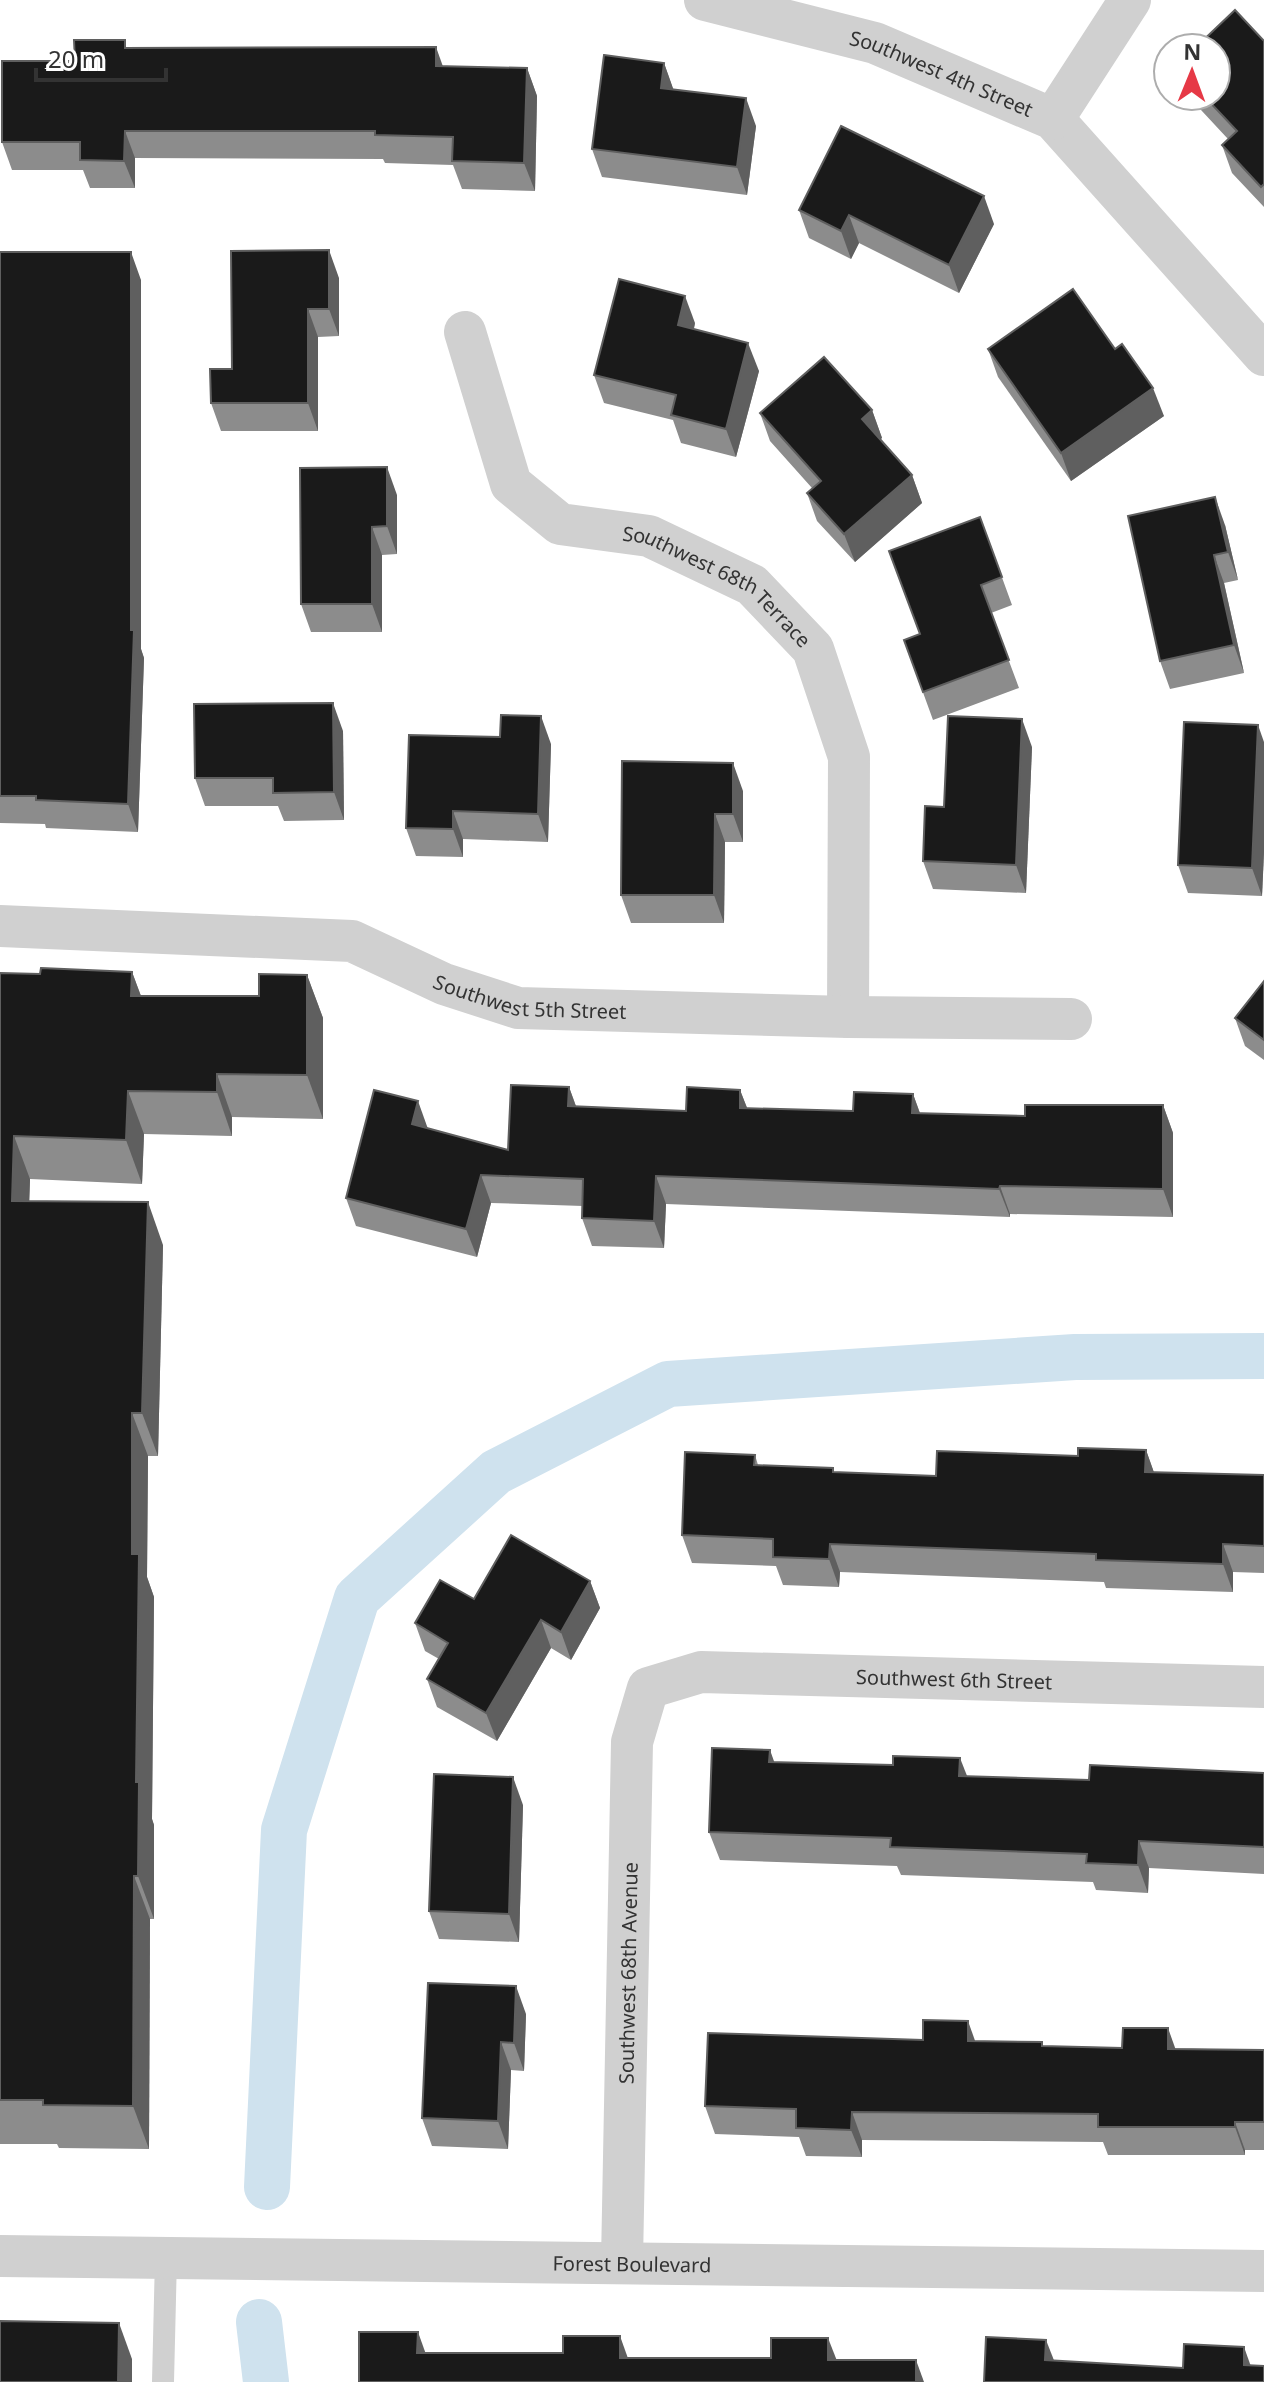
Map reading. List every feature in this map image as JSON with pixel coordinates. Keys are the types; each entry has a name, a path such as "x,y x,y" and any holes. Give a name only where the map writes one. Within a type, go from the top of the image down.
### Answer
{"street":[{"name":"Southwest 4th Street","path":"705,0 875,43 1053,119 1264,355"},
{"path":"1053,119 1130,0"},
{"name":"Southwest 68th Terrace","path":"465,332 511,484 560,524 649,536 752,585 813,649 849,757 848,1017"},
{"name":"Southwest 5th Street","path":"0,926 352,941 444,984 518,1008 848,1017 1071,1019"},
{"name":"Southwest 6th Street","path":"648,1688 701,1672 1264,1687"},
{"name":"Southwest 68th Avenue","path":"622,2261 632,1742 648,1688"},
{"name":"Forest Boulevard","path":"0,2256 1264,2271"}],"lane":[{"path":"163,2382 166,2257"}],"building":[{"path":"1235,10 1264,41 1264,184 1261,187 1222,145 1237,131 1219,112 1232,112 1232,32 1212,32"},
{"path":"74,40 125,40 125,48 436,47 436,66 527,68 524,163 452,161 453,137 375,135 375,131 125,131 124,161 80,160 80,142 2,142 2,61 75,61"},
{"path":"604,55 664,63 661,88 746,98 737,167 592,149"},
{"path":"841,126 984,196 949,265 849,215 841,231 799,210"},
{"path":"329,250 329,309 308,309 308,403 211,403 210,369 232,369 231,251"},
{"path":"0,252 131,252 131,630 134,630 128,804 0,796"},
{"path":"619,279 685,296 678,325 748,343 726,429 671,415 676,395 594,375"},
{"path":"1073,289 1115,349 1122,344 1153,388 1061,453 988,349"},
{"path":"824,357 872,410 862,419 912,475 844,534 807,493 821,481 760,413"},
{"path":"387,467 387,526 372,527 372,604 301,604 300,468"},
{"path":"1215,497 1228,552 1214,555 1234,645 1160,661 1128,516"},
{"path":"980,517 1002,577 981,585 1009,660 923,692 904,640 920,634 889,551"},
{"path":"333,703 334,792 273,793 273,778 195,778 194,704"},
{"path":"501,715 541,716 538,814 453,811 453,829 406,828 409,735 500,737"},
{"path":"948,716 1022,719 1016,865 923,861 925,806 944,807"},
{"path":"1184,722 1258,725 1252,868 1178,865"},
{"path":"622,761 733,763 733,814 715,814 714,895 621,895"},
{"path":"41,968 132,972 131,996 259,996 259,974 307,975 307,1075 217,1074 217,1092 128,1091 126,1140 14,1136 12,1201 148,1202 142,1413 132,1413 132,1554 139,1554 138,1876 134,1876 133,2106 43,2105 43,2100 0,2100 0,973 40,974"},
{"path":"1264,981 1264,1040 1235,1018"},
{"path":"511,1085 569,1087 568,1106 686,1111 687,1087 740,1090 740,1108 853,1111 854,1092 913,1094 912,1113 1025,1116 1025,1105 1163,1105 1163,1189 1000,1186 999,1189 656,1176 654,1221 582,1218 583,1179 481,1175 466,1229 346,1198 374,1090 418,1101 412,1124 508,1150"},
{"path":"1078,1448 1146,1450 1145,1472 1264,1475 1264,1546 1223,1544 1223,1564 1096,1560 1096,1554 830,1544 829,1559 773,1557 773,1539 682,1535 685,1452 755,1455 754,1465 936,1476 937,1451 1078,1456"},
{"path":"511,1535 590,1581 561,1632 541,1620 486,1713 427,1679 448,1643 415,1623 440,1580 474,1599"},
{"path":"712,1748 770,1750 769,1762 893,1765 893,1756 960,1758 959,1776 1089,1780 1090,1765 1264,1773 1264,1847 1139,1841 1138,1865 1086,1863 1087,1854 890,1847 891,1838 709,1832"},
{"path":"434,1774 513,1777 509,1914 429,1911"},
{"path":"428,1983 516,1986 514,2043 501,2042 498,2121 422,2118"},
{"path":"923,2020 968,2021 968,2041 1122,2048 1123,2028 1168,2028 1168,2049 1264,2050 1264,2122 1235,2122 1235,2127 1098,2127 1098,2114 852,2112 851,2130 796,2128 796,2109 705,2106 708,2033 923,2040"},
{"path":"0,2321 119,2323 118,2382 0,2382"},
{"path":"359,2332 418,2332 417,2353 563,2353 563,2336 620,2336 620,2358 771,2358 771,2338 828,2338 828,2360 916,2360 916,2382 359,2382"},
{"path":"986,2337 1046,2340 1045,2360 1183,2368 1184,2344 1244,2347 1244,2365 1264,2366 1264,2382 984,2382"}],"waterway":[{"path":"267,2187 284,1830 357,1598 496,1472 668,1384 1075,1357 1264,1356"},
{"path":"259,2322 266,2382"}]}
